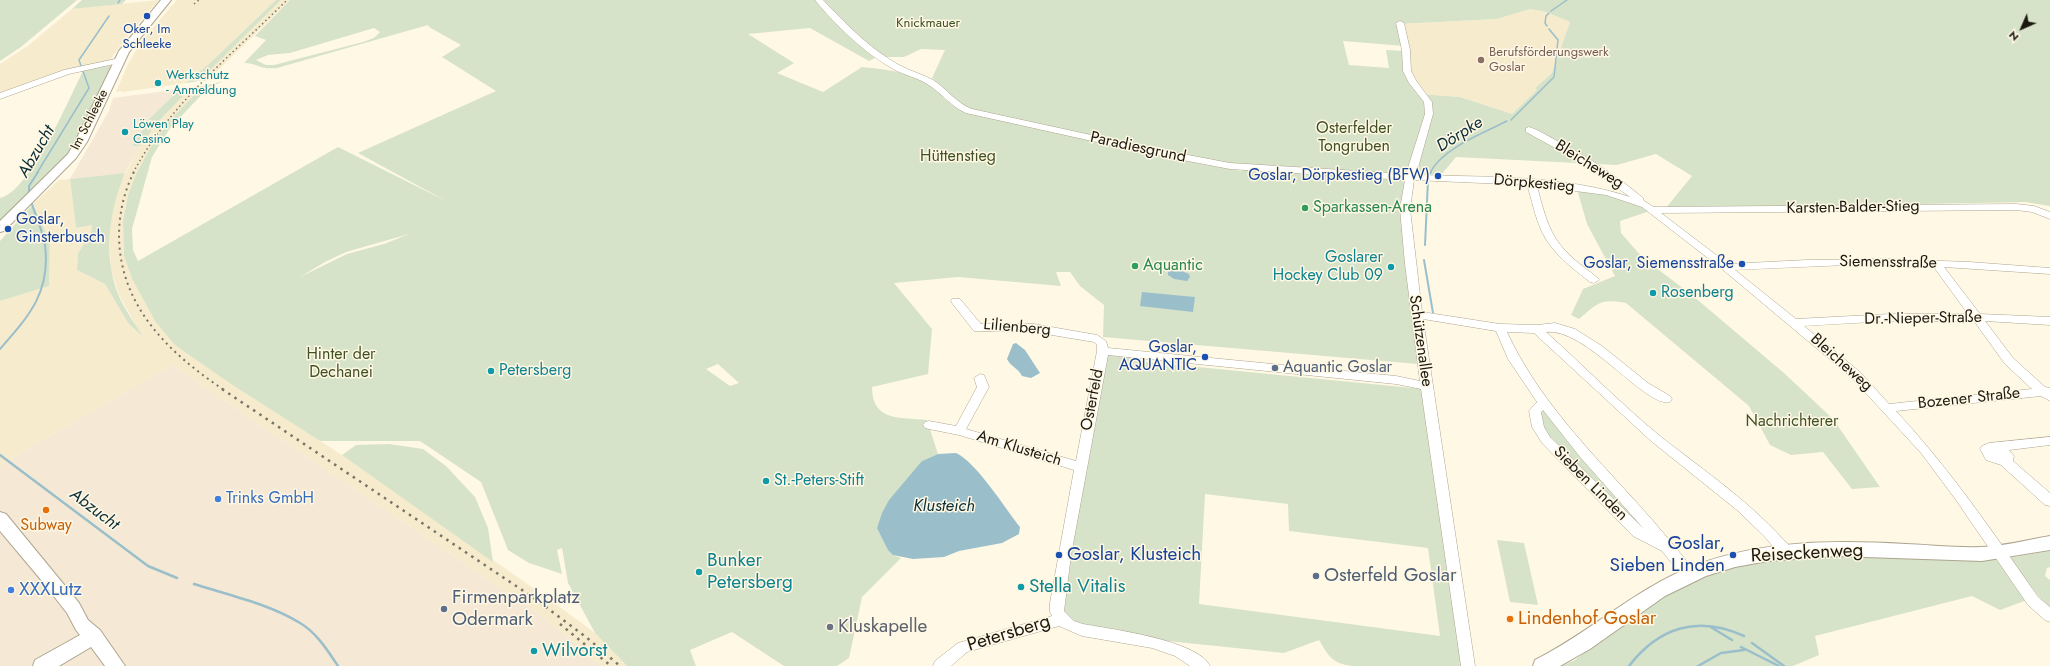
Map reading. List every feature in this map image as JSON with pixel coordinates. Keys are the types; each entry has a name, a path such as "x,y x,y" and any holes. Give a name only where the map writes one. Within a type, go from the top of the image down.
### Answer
{"main road":[{"name":"Im Schleeke","path":"0,228 63,166 79,145 120,60 130,43 166,0"},
{"path":"0,519 73,608 82,625 95,638 116,666"},
{"name":"Reiseckenweg","path":"1542,666 1579,647 1640,601 1690,574 1739,558 1786,552 1829,549 1957,552 1972,554 2043,544"},
{"path":"42,666 58,661 95,638"}],"street":[{"name":"Paradiesgrund","path":"819,0 849,31 884,58 900,69 931,82 953,104 964,109 1076,135 1193,160 1230,166 1410,178"},
{"name":"Schützenallee","path":"1400,23 1406,50 1407,71 1413,83 1428,102 1430,110 1410,178 1406,209 1416,315 1468,666"},
{"path":"0,96 75,70 120,60"},
{"name":"Bleicheweg","path":"1529,130 1581,158 1620,183 1726,267 1849,368 1888,408 1945,474 2033,601 2050,616"},
{"name":"Dörpkestieg","path":"1410,178 1531,182 1607,192 1649,207"},
{"path":"1531,182 1547,231 1552,239 1568,260 1594,280"},
{"name":"Karsten-Balder-Stieg","path":"1649,207 2016,206 2034,209 2050,216"},
{"name":"Siemensstraße","path":"1726,267 1814,262 1937,264 2050,271"},
{"path":"1937,264 2015,369 2048,393"},
{"name":"Lilienberg","path":"956,301 978,328 1034,328 1097,338 1102,344 1103,351"},
{"path":"1416,315 1500,328 1536,330 1554,327 1571,332 1598,349 1644,386 1666,399"},
{"name":"Dr.-Nieper-Straße","path":"1795,323 1884,318 1976,317 2050,321"},
{"name":"Sieben Linden","path":"1500,328 1514,359 1543,402 1584,454 1636,510 1690,574"},
{"path":"1536,330 1655,438 1742,506 1770,532 1786,552"},
{"name":"Osterfeld","path":"1061,619 1057,612 1057,603 1080,467 1103,351 1396,380 1426,386"},
{"name":"Am Klusteich","path":"959,431 983,387 980,378"},
{"name":"Bozener Straße","path":"1888,408 2048,393"},
{"name":"Sieben Linden","path":"1543,402 1535,411 1538,427 1546,440 1638,532 1671,551"},
{"name":"Am Klusteich","path":"929,424 959,431 1080,467"},
{"path":"2050,441 2001,446 1998,449 2008,456 2008,460 2005,462 2050,501"},
{"path":"1061,619 1069,625 1082,630 1152,642 1180,652 1203,666"},
{"name":"Petersberg","path":"940,666 963,647 1042,626 1061,619"}],"shaded area":[{"path":"159,0 129,34 110,60 40,78 0,95 0,64 29,45 72,9"},
{"path":"177,0 276,0 210,63 186,83 116,92 128,64 142,41"},
{"path":"281,0 290,0 209,79 199,81"},
{"name":"Berufsförderungswerk Goslar","path":"1530,9 1546,12 1570,22 1552,73 1535,88 1537,90 1512,114 1460,97 1418,94 1404,51 1399,24 1497,19"},
{"path":"203,86 168,122 150,148 136,174 128,195 123,221 124,256 132,279 155,321 234,386 342,455 549,599 595,633 627,666 601,666 583,649 536,612 172,365 0,465 0,301 49,286 50,242 33,204 59,180 70,179 76,228 92,225 91,233 78,253 77,270 105,284 128,323 142,336 119,295 111,269 109,233 112,212 121,182 140,146 159,121 192,87"},
{"path":"180,89 150,118 132,146 140,146 125,173 70,179 109,111 113,98"},
{"path":"172,365 536,612 583,649 601,666 0,666 0,465"}],"green space":[{"path":"0,0 77,0 21,47 0,61"},
{"path":"82,0 126,0 122,4 72,9"},
{"path":"276,0 281,0 199,81 186,83 210,63"},
{"path":"290,0 2050,0 2050,206 2025,202 1665,209 1692,176 1656,154 1617,165 1456,157 1441,175 1419,174 1405,180 1401,209 1418,364 1103,337 1104,305 1080,286 1070,272 1056,272 1061,286 958,277 894,283 932,329 928,374 872,387 873,398 882,412 889,416 927,420 938,454 922,461 893,555 901,558 862,597 849,658 837,666 784,666 732,632 690,650 696,666 627,666 595,633 568,583 562,548 557,550 562,574 529,563 508,550 481,482 420,441 320,441 234,386 175,345 155,321 132,279 124,256 123,221 128,195 136,174 150,148 168,122 203,86 224,81 209,87 170,128 152,157 132,229 133,250 138,261 338,147 448,202 358,153 496,91 442,57 461,45 428,25 277,68 266,68 244,63 266,40 255,36","holes":["1530,9 1546,12 1570,22 1552,73 1535,88 1537,90 1512,114 1460,97 1419,94 1404,51 1386,50 1389,68 1349,65 1343,41 1404,46 1399,24 1497,19","374,28 380,32 374,38 363,42 274,65 266,65 256,60 268,55 290,53","810,28 869,61 877,57 904,57 921,49 945,50 932,78 956,102 956,107 931,85 916,77 888,70 862,67 823,92 777,73 794,63 748,34","1140,152 1248,167 1241,171","409,234 384,244 347,254 300,277 325,262 346,252","718,364 739,383 730,386 706,369"]},
{"path":"105,65 112,66 76,143 66,157 0,222 0,198 11,192 23,180 35,163 58,122 83,71"},
{"path":"192,87 159,121 140,146 132,146 150,118 180,89"},
{"path":"125,173 115,203 109,248 113,279 120,300 143,337 128,323 105,284 77,270 78,253 91,233 92,225 76,228 70,179"},
{"name":"Nachrichterer","path":"1577,189 1624,200 1650,211 1620,221 1621,233 1642,257 1693,296 1784,373 1833,419 1880,487 1852,489 1823,452 1791,455 1770,445 1749,406 1626,303 1611,301 1600,303 1590,309 1579,319 1571,315 1583,289 1615,276 1587,224"},
{"path":"33,204 50,242 49,286 0,301 0,241"},
{"path":"1109,354 1136,357 1136,361 1423,389 1462,666 1353,666 1346,665 1332,659 1319,640 1284,653 1158,640 1076,624 1065,612 1065,585 1107,360 1106,358","holes":["1205,494 1288,504 1289,531 1428,548 1440,636 1199,604"]},
{"path":"1543,402 1671,551 1638,532 1538,427"},
{"path":"389,444 423,449 446,466 475,497 488,528 493,562 342,455 356,445"},
{"path":"1497,540 1524,543 1538,605 1510,602"},
{"path":"2050,551 2050,567 2047,568 2045,576 2050,580 2050,611 2009,558"},
{"path":"1803,555 1998,556 2027,600 2000,610 1972,596 1815,636 1819,655 1793,666 1561,666 1575,660 1642,608 1686,583 1738,564"}],"water":[{"path":"1170,268 1174,268 1189,274 1190,277 1187,281 1174,279 1168,275 1168,270"},
{"path":"1142,292 1195,297 1193,312 1140,306"},
{"path":"1016,343 1025,350 1040,373 1031,378 1022,376 1019,371 1010,364 1007,359 1013,344"},
{"name":"Klusteich","path":"956,453 964,458 990,486 1020,527 1019,534 1002,543 959,551 944,557 913,559 893,555 888,550 877,528 882,513 889,500 922,461 938,454"}],"waterway":[{"name":"Dörpke","path":"1551,11 1567,0"},
{"name":"Dörpke","path":"1547,26 1545,23 1546,16 1549,13"},
{"name":"Abzucht","path":"37,173 89,88 79,60 109,16"},
{"name":"Dörpke","path":"1511,120 1554,77 1558,40 1549,29"},
{"name":"Dörpke","path":"1430,173 1444,156 1464,142 1507,121"},
{"name":"Abzucht","path":"29,195 29,186 38,172"},
{"name":"Dörpke","path":"1425,245 1428,180"},
{"name":"Abzucht","path":"0,349 29,314 36,302 45,276 46,262 43,234 31,201"},
{"name":"Dörpke","path":"1424,260 1433,313"},
{"name":"Abzucht","path":"0,455 148,566 177,578"},
{"name":"Abzucht","path":"194,584 262,605 288,616 311,631 326,648 338,666"},
{"name":"Abzucht","path":"1629,666 1653,642 1666,634 1680,628 1709,626"},
{"name":"Abzucht","path":"1709,626 1744,636"},
{"path":"1709,626 1732,640"},
{"name":"Abzucht","path":"1752,643 1784,666"},
{"path":"1741,647 1779,666"},
{"path":"1698,666 1721,653 1744,650"}],"railway":[{"path":"194,4 199,0"},
{"path":"133,173 148,148 183,102 224,60 287,0"},
{"path":"134,172 125,195 119,228 122,261 128,285 138,306 151,326 167,344 204,376 224,390"},
{"path":"222,389 531,596 586,637 620,666"},
{"path":"560,624 611,666"}],"place":[{"name":"Oker, Im Schleeke","path":"147,16"},
{"name":"Berufsförderungswerk Goslar","path":"1481,60"},
{"name":"Werkschutz - Anmeldung","path":"158,83"},
{"name":"Löwen Play Casino","path":"125,132"},
{"name":"Goslar, Dörpkestieg (BFW)","path":"1438,176"},
{"name":"Sparkassen-Arena","path":"1305,208"},
{"name":"Goslar, Ginsterbusch","path":"8,229"},
{"name":"Goslar, Siemensstraße","path":"1742,264"},
{"name":"Aquantic","path":"1135,266"},
{"name":"Goslarer Hockey Club 09","path":"1391,267"},
{"name":"Rosenberg","path":"1653,293"},
{"name":"Goslar, AQUANTIC","path":"1205,357"},
{"name":"Aquantic Goslar","path":"1275,368"},
{"name":"Petersberg","path":"491,371"},
{"name":"St.-Peters-Stift","path":"766,481"},
{"name":"Trinks GmbH","path":"218,499"},
{"name":"Subway","path":"46,510"},
{"name":"Goslar, Klusteich","path":"1059,555"},
{"name":"Goslar, Sieben Linden","path":"1733,555"},
{"name":"Bunker Petersberg","path":"699,572"},
{"name":"Osterfeld Goslar","path":"1316,576"},
{"name":"Stella Vitalis","path":"1021,587"},
{"name":"XXXLutz","path":"11,590"},
{"name":"Firmenparkplatz Odermark","path":"444,609"},
{"name":"Lindenhof Goslar","path":"1510,619"},
{"name":"Kluskapelle","path":"830,627"},
{"name":"Wilvorst","path":"534,651"}],"park label":[{"name":"Knickmauer","path":"928,24"},
{"name":"Osterfelder Tongruben","path":"1354,138"},
{"name":"Hüttenstieg","path":"958,157"},
{"name":"Hinter der Dechanei","path":"341,364"}]}
